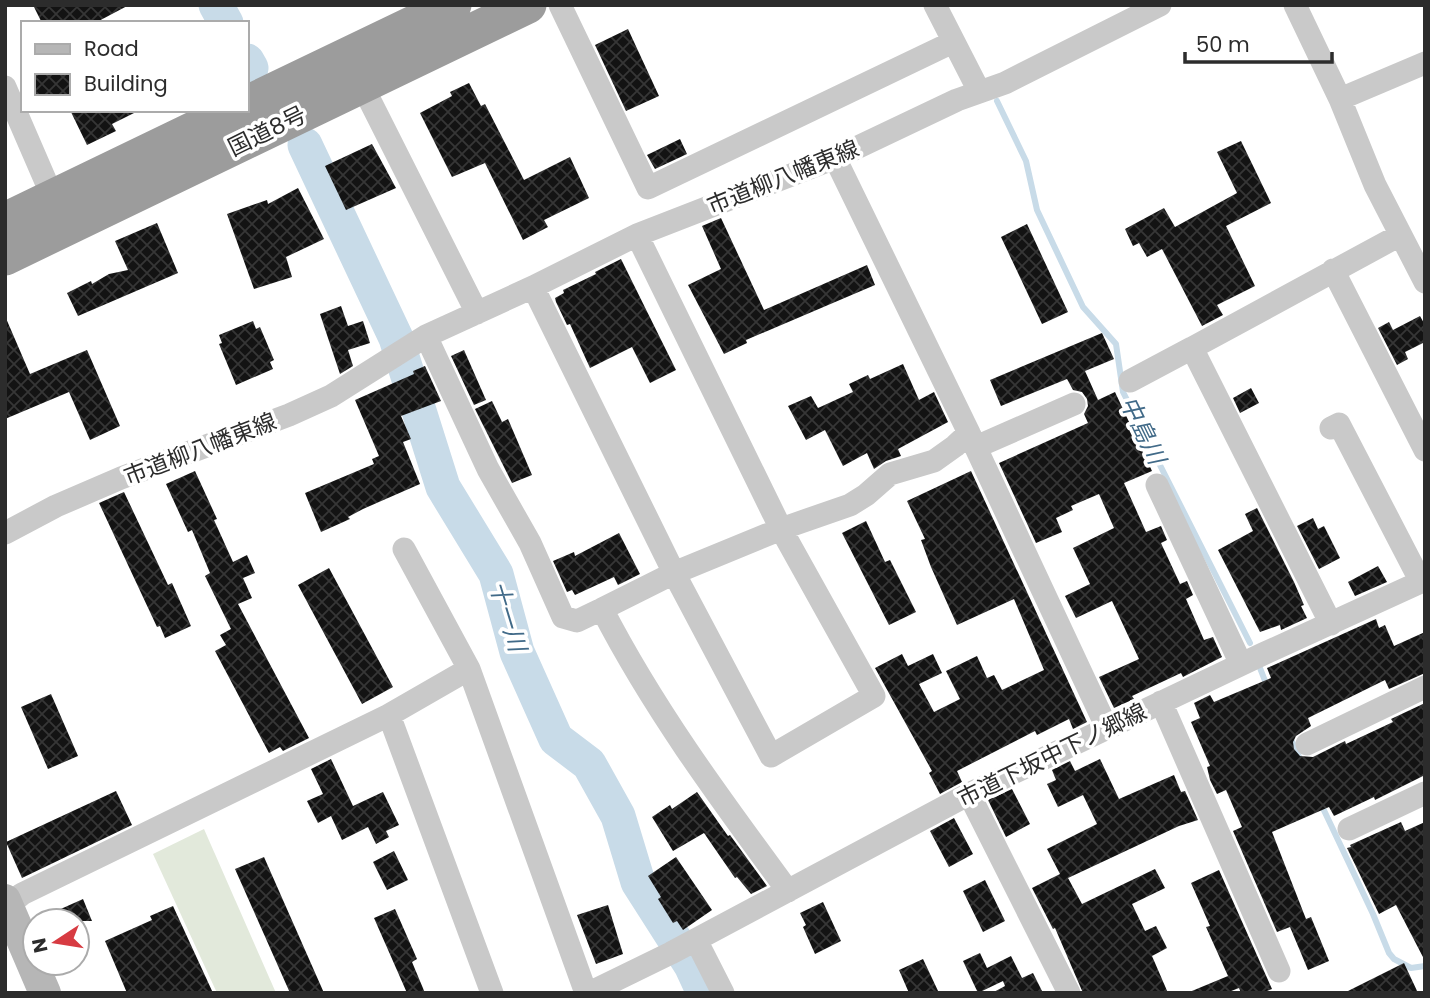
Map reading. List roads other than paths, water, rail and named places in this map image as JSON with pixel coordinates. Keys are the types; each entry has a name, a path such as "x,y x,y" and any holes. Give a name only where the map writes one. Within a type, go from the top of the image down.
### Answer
{"highway":[{"name":"国道8号","path":"248,104 453,5"},
{"name":"国道8号","path":"5,257 528,5"},
{"name":"国道8号","path":"5,221 230,112"}],"main road":[{"path":"6,905 45,993"}],"street":[{"path":"560,5 648,188 953,42"},
{"path":"935,5 979,91"},
{"name":"市道柳八幡東線","path":"5,533 56,506 121,478 289,415 331,396 426,336 638,235 835,158 979,91 1005,83 1160,5"},
{"path":"1295,5 1340,99 1375,185 1425,282"},
{"path":"1340,99 1425,63"},
{"path":"362,85 477,313"},
{"path":"5,87 53,198"},
{"path":"835,158 972,440 1107,728"},
{"path":"1130,381 1399,234"},
{"path":"533,287 674,573 771,756 874,696 781,529 638,235"},
{"path":"1333,270 1425,450"},
{"path":"426,336 488,469 530,543 564,617 577,621 674,573 781,529 850,505 890,474 934,461 955,446 1074,404"},
{"path":"1192,348 1331,624"},
{"path":"1331,428 1339,424 1423,581"},
{"path":"1157,485 1252,659"},
{"path":"404,549 468,669 588,993"},
{"name":"市道下坂中下ノ郷線","path":"588,993 623,986 684,946 918,819 1252,659 1423,581"},
{"path":"602,609 659,710 713,790 788,891"},
{"path":"6,905 22,894 389,715 468,669"},
{"path":"1307,744 1425,687"},
{"path":"1161,702 1279,971"},
{"path":"389,715 492,993"},
{"path":"1349,829 1425,793"},
{"path":"969,794 1069,993"},
{"path":"684,946 723,993"}],"waterway":[{"name":"十一川","path":"216,5 225,21"},
{"name":"十一川","path":"248,63 251,68"},
{"name":"中島川","path":"997,101 1026,161 1037,210 1083,307 1116,344 1123,392 1250,643"},
{"name":"十一川","path":"305,145 396,338 443,487 496,574 517,652 556,739 589,764 618,816 638,882 691,965 704,993"},
{"name":"中島川","path":"1260,668 1267,686"},
{"name":"中島川","path":"1290,737 1300,759"},
{"name":"中島川","path":"1321,804 1389,953 1394,959 1411,968 1425,966"}]}
